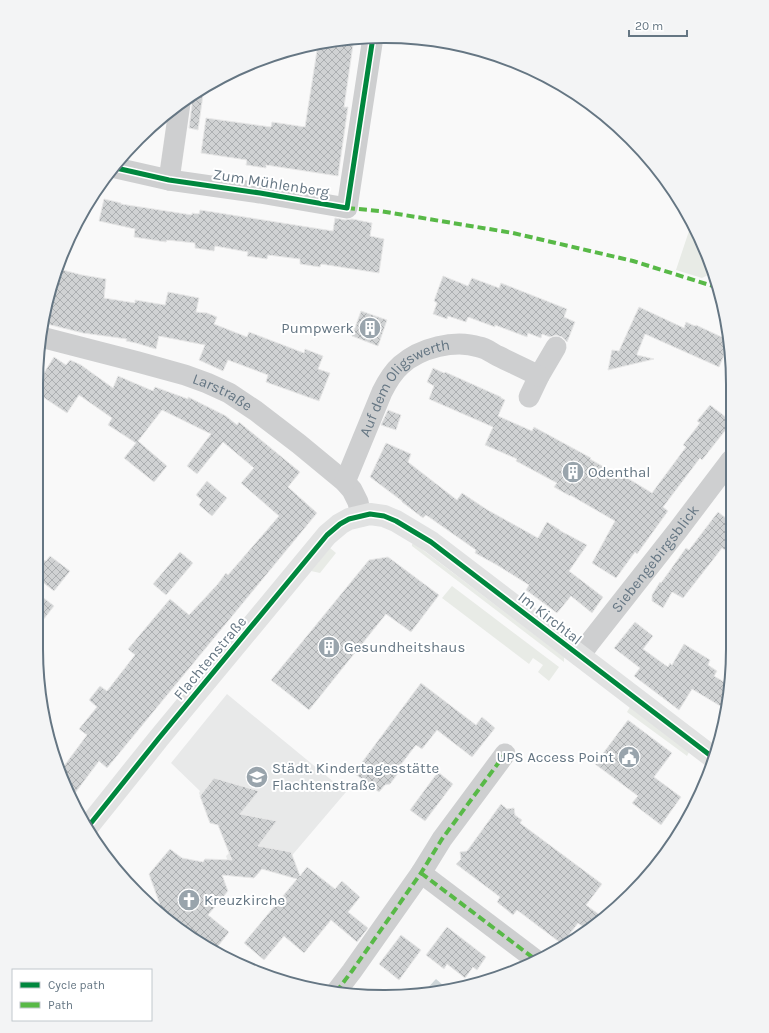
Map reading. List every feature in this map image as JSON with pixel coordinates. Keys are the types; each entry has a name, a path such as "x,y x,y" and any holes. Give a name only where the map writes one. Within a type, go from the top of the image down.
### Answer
{"street":[{"name":"Zum Mühlenberg","path":"120,169 169,180 260,193 347,208 372,44"},
{"path":"169,180 179,113"},
{"name":"Larstraße","path":"46,338 185,375 229,393 256,411 345,482 352,490 358,502 362,516"},
{"name":"Auf dem Oligswerth","path":"345,482 386,383 401,365 410,358 420,353 444,346 467,344 481,347 539,376"},
{"path":"529,397 556,347"},
{"name":"Siebengebirgsblick","path":"580,656 726,467"},
{"name":"Im Kirchtal","path":"362,516 370,514 384,516 431,542 709,754"},
{"name":"Flachtenstraße","path":"91,823 217,667 327,535 340,524 349,519 362,516"},
{"path":"340,987 421,873 442,839 505,754"},
{"path":"421,873 532,957"}],"shaded area":[{"path":"689,230 708,275 702,278 676,270"},
{"path":"412,544 415,544 564,657 564,662 412,546"},
{"path":"330,548 336,553 320,573 311,571"},
{"path":"452,586 559,667 549,681 538,672 543,665 533,658 529,664 442,598"},
{"name":"Städt. Kindertagesstätte Flachtenstraße","path":"227,694 346,792 277,873 262,869 254,878 233,876 226,856 229,853 218,825 210,823 199,793 200,791 171,763"},
{"path":"630,707 689,752 687,756 627,712"},
{"path":"436,979 442,985 429,987"}],"building":[{"path":"353,45 344,107 348,107 338,176 266,165 266,168 246,165 247,160 201,153 206,118 271,127 272,122 305,127 317,50"},
{"path":"203,96 198,130 189,128 192,103"},
{"path":"104,199 121,204 192,215 192,213 199,214 200,210 333,231 335,218 345,220 352,219 372,223 370,236 384,239 379,273 321,264 320,267 300,264 300,259 268,255 267,259 247,256 248,252 215,246 214,251 195,248 195,243 167,240 166,242 134,237 135,229 99,221"},
{"path":"63,270 106,279 104,298 135,303 135,300 165,305 168,292 199,298 196,312 207,313 217,317 214,324 247,337 249,332 304,353 305,349 323,356 318,369 330,373 319,401 266,382 268,375 228,360 223,371 199,360 205,345 159,336 156,349 126,341 127,339 83,333 49,324"},
{"path":"443,276 468,286 472,278 499,288 501,283 567,309 564,317 575,322 567,342 562,337 556,335 550,337 542,334 541,338 528,333 527,337 468,317 466,322 448,316 447,319 433,314 437,303 434,301"},
{"path":"639,307 684,328 686,322 723,337 724,354 719,367 645,334 637,355 654,359 608,370 612,350 619,351"},
{"name":"Pumpwerk","path":"361,311 387,320 378,346 352,336"},
{"path":"54,357 66,365 70,360 81,365 113,388 118,376 153,391 155,387 188,399 188,397 226,416 237,425 239,422 300,472 288,487 317,513 107,768 99,761 75,793 64,766 87,735 79,729 97,707 89,700 100,686 107,691 135,655 128,649 170,599 189,615 226,573 228,575 279,516 241,483 254,468 223,442 197,474 187,466 211,434 162,410 138,441 167,466 154,482 124,458 136,443 108,425 112,418 79,395 67,413 43,397 43,374"},
{"path":"433,368 501,397 505,400 498,416 532,431 534,427 652,493 686,447 683,445 700,423 697,421 710,405 726,417 726,429 702,460 700,458 663,507 668,511 637,554 635,552 616,578 592,563 615,521 554,487 557,483 516,461 517,459 485,445 493,427 429,399 434,386 427,382"},
{"path":"388,410 401,415 396,430 381,425"},
{"path":"386,443 411,454 408,462 457,500 462,493 486,509 538,538 547,522 587,545 569,571 603,597 592,613 571,596 557,613 526,590 529,585 475,553 476,550 426,515 423,518 370,477"},
{"path":"207,481 227,498 212,516 199,505 202,500 196,495"},
{"path":"718,512 726,518 726,551 722,548 683,598 672,592 663,608 652,601 652,595 686,548 689,550"},
{"path":"180,552 193,563 166,595 153,584"},
{"path":"50,556 70,571 54,591 43,582 43,563 45,560 46,561"},
{"name":"Gesundheitshaus","path":"388,557 439,595 411,632 386,614 309,710 271,680 369,560"},
{"path":"43,597 54,606 43,620"},
{"path":"635,622 653,636 643,649 668,667 670,663 672,665 684,644 710,660 708,665 717,671 714,676 724,682 721,706 692,689 679,710 634,676 640,668 614,648"},
{"path":"421,683 476,725 482,717 495,728 472,757 437,730 422,749 416,745 399,767 399,772 390,784 385,785 379,792 354,773"},
{"path":"628,720 672,753 654,777 681,797 661,825 632,803 638,796 595,764"},
{"path":"438,772 453,784 425,821 410,810"},
{"path":"214,778 259,791 240,814 277,821 258,846 291,852 300,876 307,867 335,889 342,881 360,897 348,912 368,928 357,942 331,920 304,953 284,936 264,960 244,943 297,879 262,869 254,878 222,875 228,891 208,915 229,932 218,946 195,932 161,906 149,874 170,849 182,858 203,862 205,859 232,860 218,825 210,823 200,796"},
{"path":"501,804 507,809 514,808 515,815 522,820 520,823 602,884 586,905 598,914 582,926 578,923 568,935 559,942 517,910 513,915 497,902 500,897 456,864 461,859 460,852 467,851"},
{"path":"447,927 486,957 477,970 473,967 465,978 447,964 444,969 426,955"},
{"path":"401,935 421,950 399,980 379,964"}],"marked path":[{"path":"347,208 380,211 513,233 633,261 711,285"},
{"path":"340,987 421,873 442,839 505,754"},
{"path":"421,873 532,957"}],"cycle path":[{"path":"120,169 169,180 260,193 347,208 372,44"},
{"path":"91,823 159,738 327,535 340,524 349,519 370,514 384,516 396,521 431,542 709,754"}],"place":[{"name":"Pumpwerk","path":"370,328"},
{"name":"Odenthal","path":"573,472"},
{"name":"Gesundheitshaus","path":"329,647"},
{"name":"UPS Access Point","path":"629,757"},
{"name":"Städt. Kindertagesstätte Flachtenstraße","path":"257,777"},
{"name":"Kreuzkirche","path":"189,900"}]}
